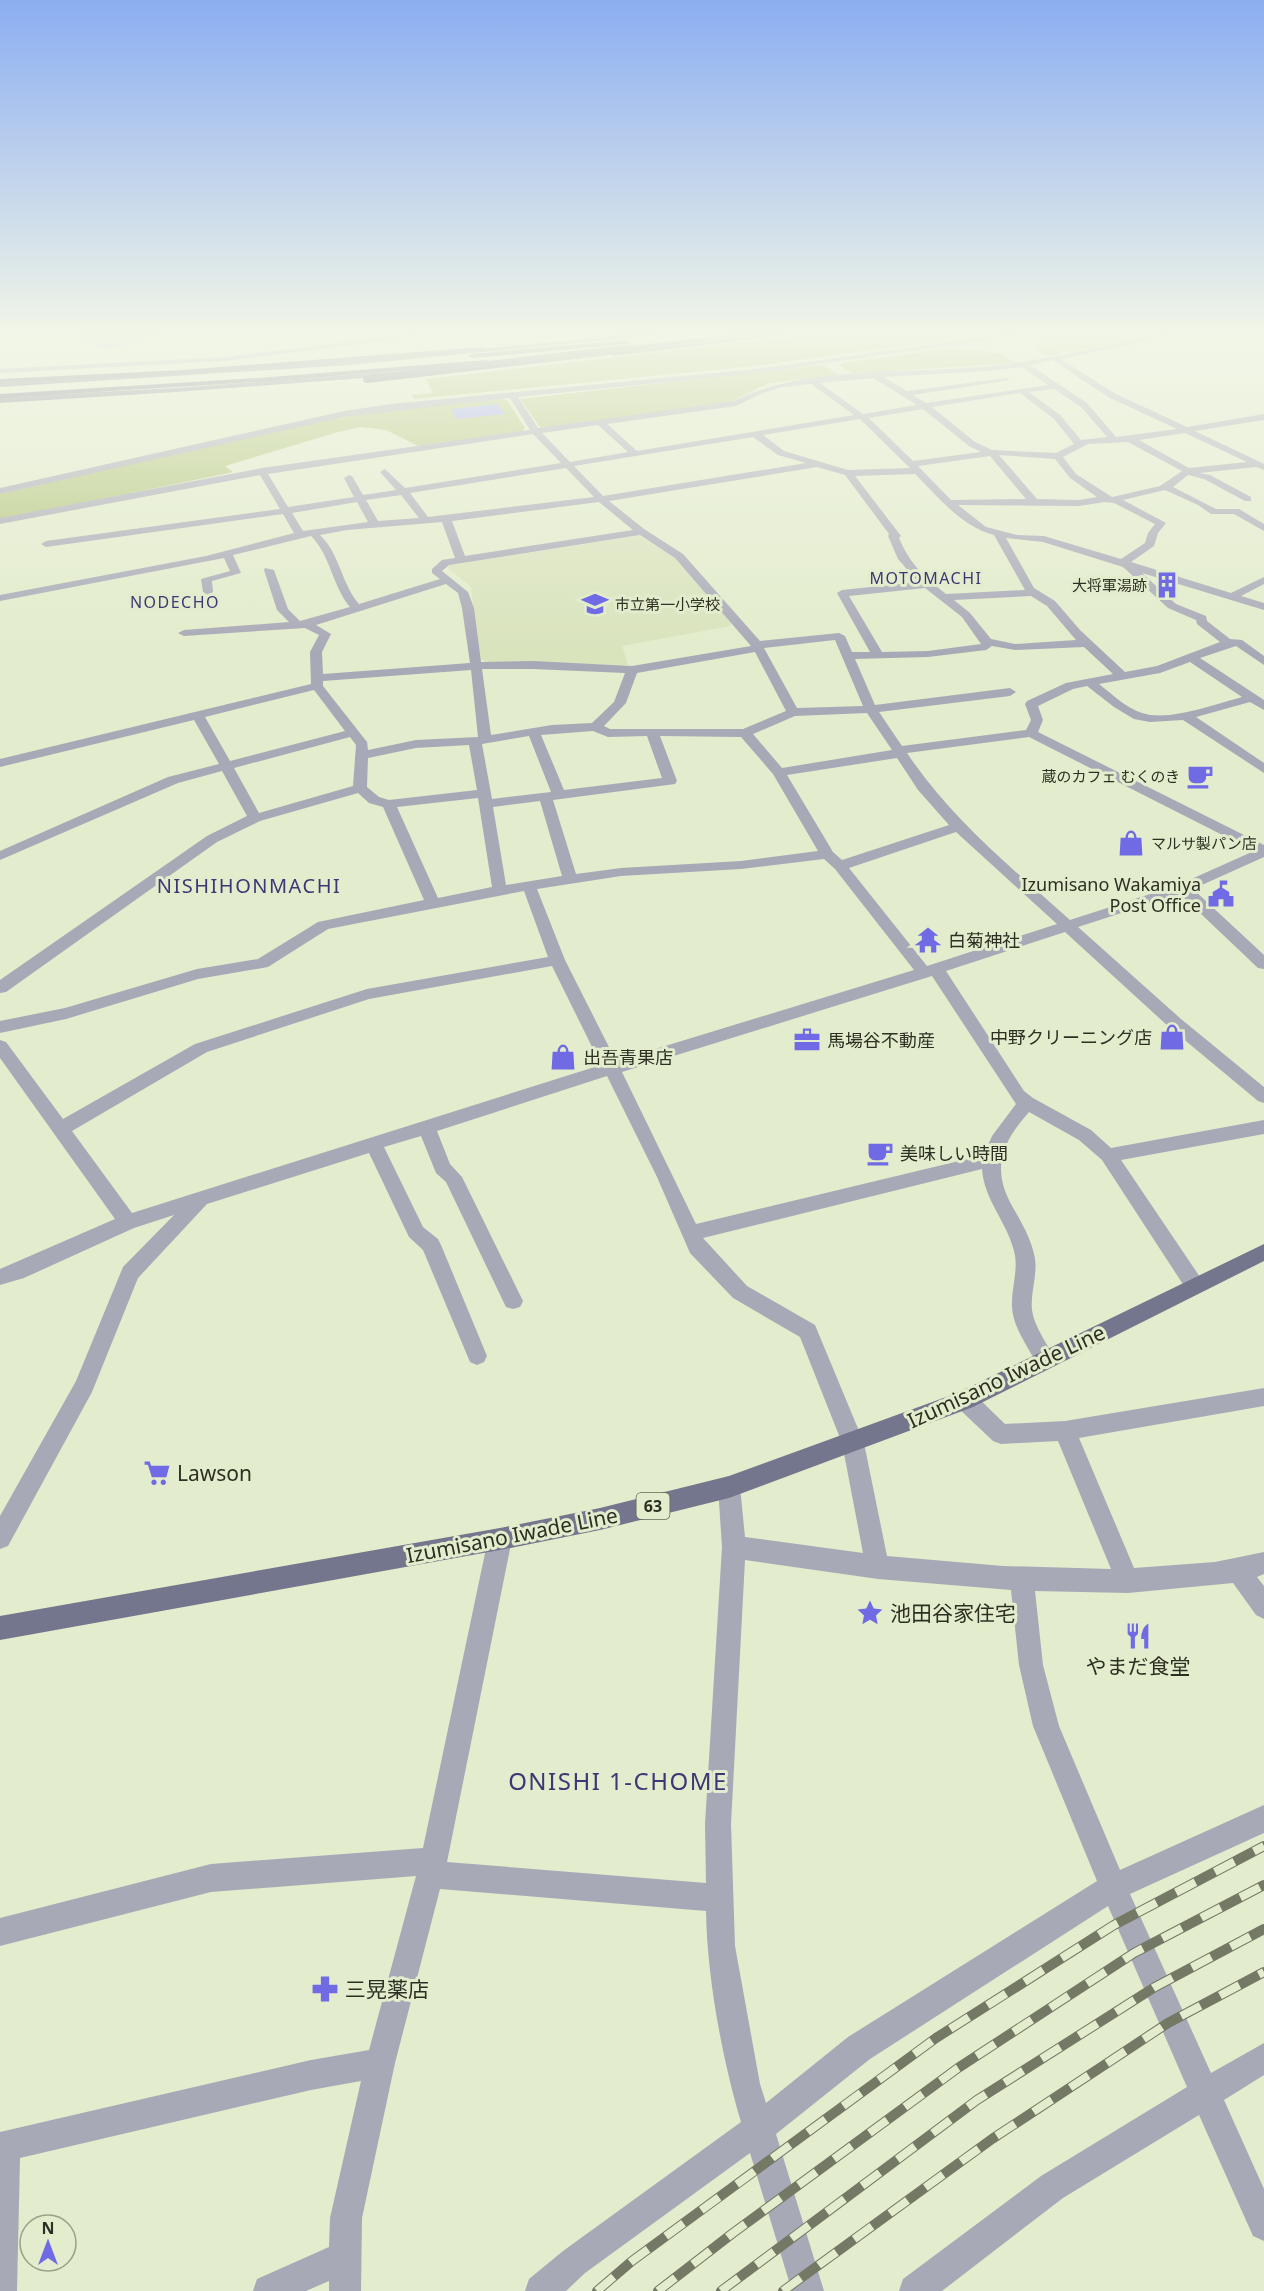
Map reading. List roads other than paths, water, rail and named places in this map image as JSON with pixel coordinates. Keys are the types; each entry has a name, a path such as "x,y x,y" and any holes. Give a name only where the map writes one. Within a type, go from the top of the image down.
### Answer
{"main road":[{"name":"Izumisano Iwade Line","path":"0,1628 500,1539 600,1519 729,1487 965,1400 1264,1252"}],"street":[{"path":"0,491 233,439"},
{"path":"0,521 262,471 487,439"},
{"path":"543,439 601,499 641,532 679,556 758,646 793,712"},
{"path":"618,439 635,454"},
{"path":"46,544 284,510 726,439"},
{"path":"762,439 782,453 848,473 913,468 1014,452 1058,456 1086,441 1137,439"},
{"path":"886,439 949,503 982,529 1017,538 1044,539 1264,607"},
{"path":"966,439 993,454 1034,502"},
{"path":"1076,439 1080,444"},
{"path":"1205,439 1260,466"},
{"path":"1130,440 1187,471 1208,477 1248,499"},
{"path":"1058,456 1073,476 1109,499 1161,523 1153,533 1150,544 1124,562"},
{"path":"0,598 227,554 300,535 374,524 446,519 601,499 819,464"},
{"path":"949,503 987,501 1079,503 1109,499 1164,486 1181,479 1187,471 1260,466"},
{"path":"262,471 300,535"},
{"path":"385,472 425,520"},
{"path":"848,473 895,536 903,559 914,573 966,615 987,642 1015,647 1087,643"},
{"path":"348,478 374,524"},
{"path":"1164,486 1201,503 1214,512 1236,510 1264,528"},
{"path":"446,519 461,560"},
{"path":"500,890 484,799 476,666 468,608 463,592 436,571 446,562 641,532"},
{"path":"313,533 327,547 347,597 357,609"},
{"path":"998,534 1031,593"},
{"path":"208,592 206,579 236,573 227,554"},
{"path":"1124,562 1172,606 1202,618 1201,622 1228,643"},
{"path":"269,570 283,610 302,624 326,634 316,651 317,682 362,745 360,788"},
{"path":"184,633 302,624 448,580"},
{"path":"1234,596 1264,580"},
{"path":"878,654 842,592 929,584"},
{"path":"946,597 1031,593 1047,599 1078,638 1087,643 1121,675"},
{"path":"0,763 198,715 317,682 387,671 533,664 632,670 758,646 839,636 871,709 923,787 958,827 1175,1023 1264,1097"},
{"path":"847,656 928,654 986,647 987,642"},
{"path":"1031,733 1036,720 1031,704 1070,686 1160,669 1228,643 1238,642 1264,661"},
{"path":"1191,657 1264,706"},
{"path":"362,755 416,744 480,740 534,732 595,727 608,719 628,691 632,670"},
{"path":"1089,682 1123,708 1138,716 1152,719 1184,715 1252,698"},
{"path":"595,727 608,733 745,733 793,712 871,709 1010,693"},
{"path":"198,715 255,818"},
{"path":"1184,715 1264,769"},
{"path":"534,732 552,796 570,880"},
{"path":"360,788 374,800 389,804 552,796 670,781 652,732"},
{"path":"0,856 172,780 352,733"},
{"path":"745,733 779,772 827,854 840,866 930,971 1018,1095 1026,1103 1085,1135 1107,1155 1195,1286"},
{"path":"779,772 1031,733 1264,852"},
{"path":"0,988 212,839 255,818 360,788"},
{"path":"389,804 433,903"},
{"path":"840,866 958,827"},
{"path":"0,1277 17,1272 128,1222 427,1129 613,1068 930,971 1184,888 1264,852"},
{"path":"0,1027 66,1013 197,974 262,963 323,925 500,890 621,872 741,865 827,854"},
{"path":"529,886 557,960 613,1068 697,1247 740,1292 808,1331 853,1443 878,1566"},
{"path":"1184,888 1264,964"},
{"path":"61,1129 201,1048 367,994 557,960"},
{"path":"0,1046 128,1222"},
{"path":"1026,1103 1010,1121 991,1160 989,1172 994,1190 1017,1232 1025,1256 1022,1311 1045,1360"},
{"path":"1107,1155 1264,1127"},
{"path":"427,1129 442,1168 453,1178 513,1301"},
{"path":"374,1145 416,1232 432,1245 477,1356"},
{"path":"691,1233 991,1160"},
{"path":"0,1538 86,1386 130,1273 200,1200"},
{"path":"965,1400 1001,1434 1065,1431 1264,1397"},
{"path":"1065,1431 1128,1581"},
{"path":"729,1487 734,1548 718,1824 721,1946 745,2084 808,2291"},
{"path":"345,2291 346,2218 380,2063 432,1868 500,1539"},
{"path":"734,1548 878,1566 1022,1580 1128,1581 1240,1572 1264,1563"},
{"path":"1240,1572 1264,1607"},
{"path":"1022,1580 1031,1665 1046,1726 1113,1887 1264,2225"},
{"path":"541,2291 574,2262 759,2128 859,2048 1113,1887 1234,1834 1264,1818"},
{"path":"0,1932 211,1878 432,1868 720,1898"},
{"path":"915,2291 1052,2187 1264,2058"},
{"path":"1,2291 3,2146 311,2075 380,2063"},
{"path":"269,2291 345,2257"}],"railway":[{"path":"597,2291 632,2261 936,2038 1114,1925 1264,1846"},
{"path":"658,2291 733,2233 958,2068 1134,1953 1264,1885"},
{"path":"721,2291 977,2100 1155,1987 1264,1929"},
{"path":"783,2291 992,2139 1168,2023 1264,1972"}],"place":[{"name":"大将軍湯跡","path":"1167,585"},
{"name":"市立第一小学校","path":"595,604"},
{"name":"蔵のカフェ むくのき","path":"1200,776"},
{"name":"マルサ製パン店","path":"1131,843"},
{"name":"Izumisano Wakamiya Post Office","path":"1221,894"},
{"name":"白菊神社","path":"928,940"},
{"name":"中野クリーニング店","path":"1172,1037"},
{"name":"馬場谷不動産","path":"807,1040"},
{"name":"出吾青果店","path":"563,1057"},
{"name":"美味しい時間","path":"880,1153"},
{"name":"Lawson","path":"157,1473"},
{"name":"池田谷家住宅","path":"870,1613"},
{"name":"やまだ食堂","path":"1138,1636"},
{"name":"三晃薬店","path":"325,1989"}],"district":[{"name":"MOTOMACHI","path":"926,578"},
{"name":"NODECHO","path":"175,602"},
{"name":"NISHIHONMACHI","path":"249,885"},
{"name":"ONISHI 1-CHOME","path":"618,1780"}]}
